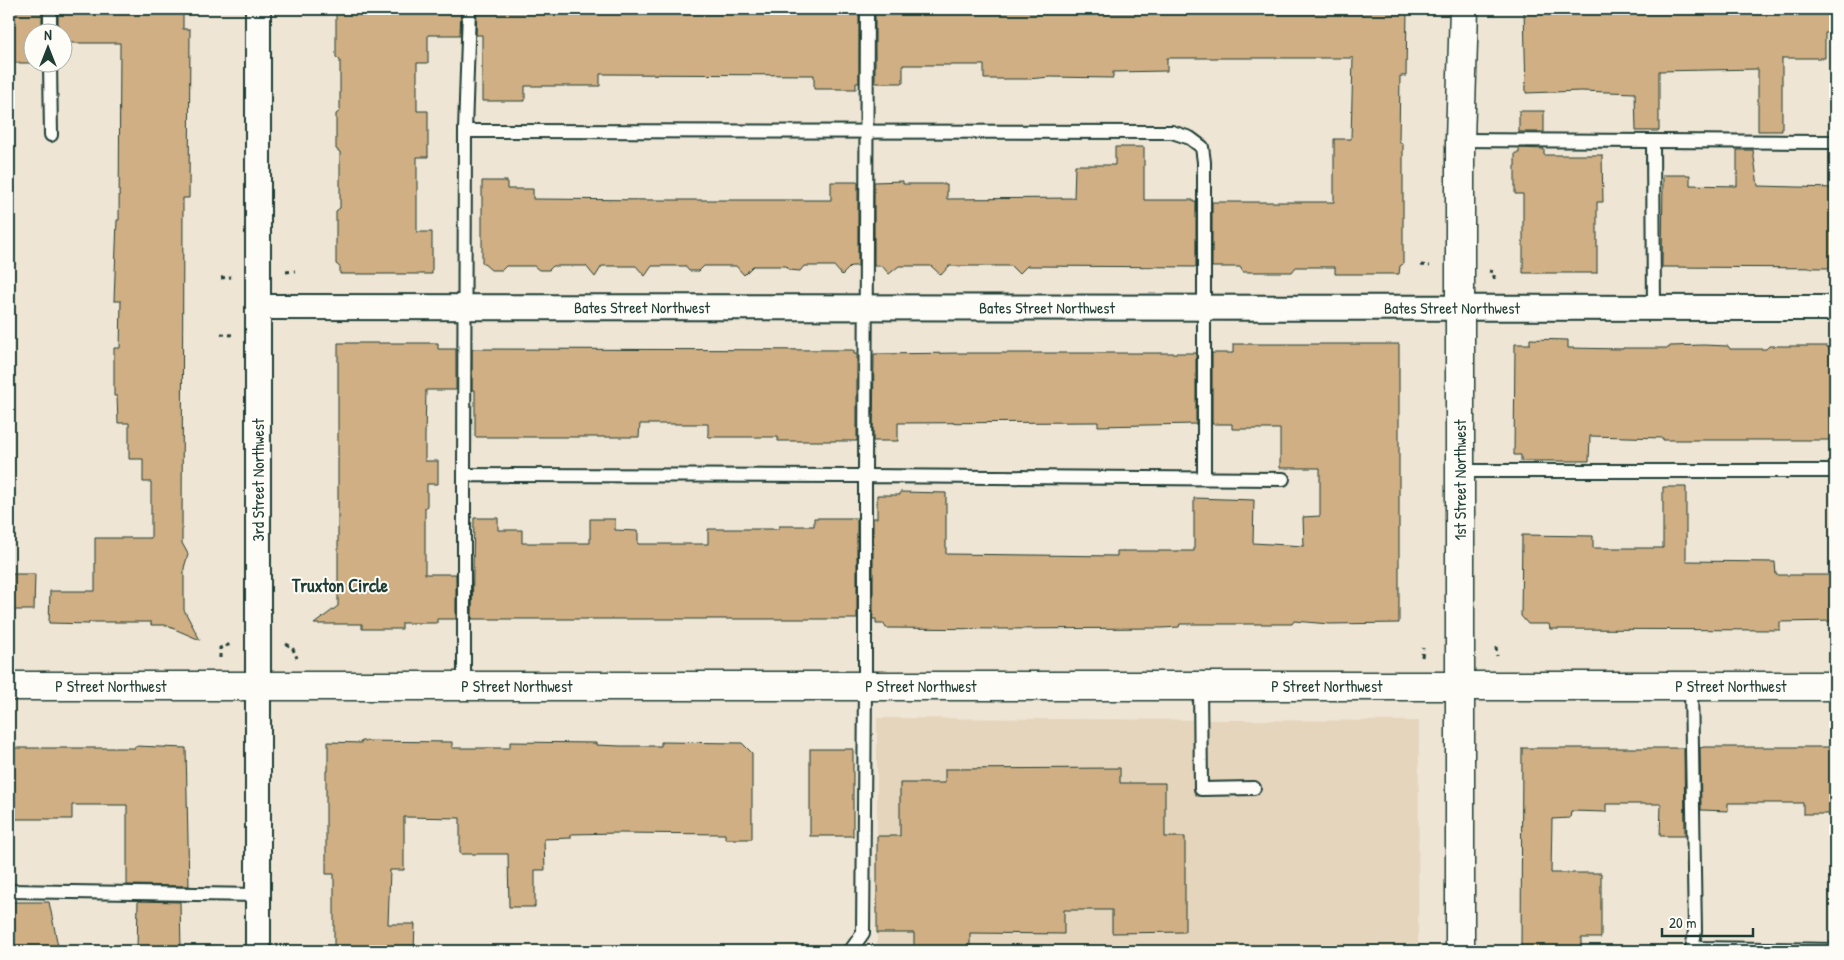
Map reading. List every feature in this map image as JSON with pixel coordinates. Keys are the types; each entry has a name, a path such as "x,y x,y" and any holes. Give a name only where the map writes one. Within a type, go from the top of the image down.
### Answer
{"street":[{"name":"3rd Street Northwest","path":"258,9 258,951"},
{"name":"1st Street Northwest","path":"1460,951 1460,140 1464,9"},
{"name":"Bates Street Northwest","path":"258,307 1835,308"},
{"name":"P Street Northwest","path":"9,686 1835,686"}],"lane":[{"path":"50,9 50,22"},
{"path":"464,686 465,131 469,9"},
{"path":"848,951 852,950 863,934 868,131 867,9"},
{"path":"50,72 51,135"},
{"path":"465,131 1172,132 1190,138 1202,147 1204,162 1204,478"},
{"path":"1460,140 1835,142"},
{"path":"1653,141 1654,308"},
{"path":"1460,471 1835,471"},
{"path":"464,476 1283,478"},
{"path":"1200,686 1201,789 1254,788"},
{"path":"1691,686 1695,931 1692,950 1835,950"},
{"path":"9,891 258,895"}],"path":[{"path":"283,272 295,271"},
{"path":"1494,272 1494,281"},
{"path":"221,278 232,276"},
{"path":"221,334 232,335"},
{"path":"284,643 292,647 297,658"},
{"path":"220,658 220,648 231,644"},
{"path":"1496,647 1497,659"},
{"path":"1421,658 1423,648"}],"shaded area":[{"path":"877,718 1419,721 1418,951 877,951"}],"building":[{"path":"9,9 42,9 42,22 22,22 22,63 9,63"},
{"path":"58,9 183,9 183,29 190,29 189,198 183,198 182,543 188,554 184,568 184,610 200,640 165,625 151,625 151,622 49,623 50,591 95,591 95,538 151,538 151,482 143,482 143,459 129,459 129,423 118,423 117,396 114,396 114,348 120,348 121,301 114,301 117,220 119,220 120,43 72,43 72,22 58,22"},
{"path":"336,9 461,9 460,35 428,35 428,63 417,63 417,111 428,111 428,157 417,157 417,232 432,232 432,274 340,274 340,267 336,264 336,211 340,208 340,152 336,149 336,114 340,111 340,60 336,57"},
{"path":"477,9 859,9 859,83 856,83 856,89 814,89 814,75 600,74 600,86 525,86 525,101 482,101 482,35 476,35"},
{"path":"875,9 1407,9 1406,76 1400,76 1399,141 1403,144 1403,264 1400,266 1399,274 1335,274 1335,267 1296,267 1292,272 1243,272 1240,267 1212,267 1212,202 1334,202 1334,139 1351,139 1353,58 1167,58 1167,71 1113,72 1113,78 984,79 984,65 903,65 903,83 875,83"},
{"path":"1524,9 1832,9 1832,33 1825,33 1825,58 1782,58 1782,131 1758,131 1758,69 1659,71 1659,131 1636,131 1635,93 1581,91 1526,93"},
{"path":"1519,111 1544,111 1544,132 1519,132"},
{"path":"1115,147 1144,147 1144,200 1193,200 1193,202 1196,202 1196,267 1027,266 1019,274 1011,266 949,266 941,275 931,266 899,266 889,274 882,266 874,266 874,182 903,181 903,184 947,184 947,199 1074,198 1075,165 1115,165"},
{"path":"1519,148 1544,149 1544,155 1602,155 1603,202 1597,202 1597,273 1523,273 1523,194 1515,194 1515,153 1519,153"},
{"path":"1737,150 1753,150 1758,186 1835,188 1835,268 1662,267 1663,175 1690,175 1690,185 1737,186"},
{"path":"482,181 507,181 507,189 533,189 533,199 656,200 831,200 831,182 858,182 858,266 851,266 842,275 834,266 804,266 800,271 789,270 786,266 753,266 744,275 736,266 704,266 699,271 689,271 685,266 652,266 645,276 636,266 602,266 595,277 586,266 553,266 549,270 539,270 534,266 506,266 502,270 491,270 482,262"},
{"path":"1530,339 1568,340 1568,348 1669,348 1670,346 1703,345 1728,346 1730,349 1766,349 1769,346 1827,346 1829,349 1835,349 1835,440 1663,440 1663,438 1590,436 1589,461 1521,461 1521,455 1514,455 1515,344 1530,344"},
{"path":"338,343 438,343 438,349 456,349 456,390 426,390 425,461 438,461 438,484 427,484 425,574 456,574 456,619 437,619 437,623 402,623 402,629 362,629 362,624 314,624 338,606"},
{"path":"1233,344 1399,344 1399,623 1329,624 1294,621 1292,624 1180,624 1179,627 1162,628 1005,629 886,628 884,624 876,624 876,619 873,619 873,518 877,518 877,495 900,495 900,492 946,493 946,554 1117,556 1117,551 1194,551 1194,498 1254,500 1253,543 1304,546 1303,517 1320,516 1320,468 1280,468 1280,429 1232,429 1232,424 1212,424 1212,353 1233,353"},
{"path":"472,349 854,350 854,354 857,354 857,441 778,441 778,437 708,437 708,424 640,424 639,437 475,437 475,390 472,390"},
{"path":"1196,353 1196,424 1098,426 1098,422 898,423 898,441 873,441 874,354"},
{"path":"1663,487 1686,487 1686,561 1775,562 1776,575 1835,575 1835,621 1780,622 1780,630 1550,629 1549,624 1528,624 1521,616 1522,535 1593,536 1593,548 1663,548"},
{"path":"474,518 498,518 498,530 522,530 522,543 590,543 590,519 615,519 615,530 638,531 638,544 708,544 708,529 779,529 779,526 814,526 814,518 857,518 857,619 472,619"},
{"path":"9,574 35,574 34,610 9,610"},
{"path":"361,741 452,742 452,748 510,748 510,742 596,743 596,745 620,746 661,746 661,742 742,743 752,753 752,839 725,839 725,834 619,833 571,834 571,838 544,839 545,870 535,870 535,907 509,907 508,854 460,854 460,818 404,817 404,870 390,870 388,924 415,924 414,951 334,951 334,874 326,874 326,771 328,771 328,742 361,743"},
{"path":"135,746 186,748 189,886 127,885 127,805 72,805 72,819 9,819 9,748 135,748"},
{"path":"1835,747 1835,814 1803,814 1803,803 1728,803 1728,811 1701,810 1700,748"},
{"path":"1522,748 1684,748 1685,836 1660,836 1661,804 1606,804 1606,812 1571,811 1570,818 1552,819 1551,873 1601,873 1601,938 1581,938 1581,951 1521,951"},
{"path":"810,749 853,749 853,836 810,836"},
{"path":"1120,768 1120,783 1165,783 1165,837 1185,837 1185,932 1112,933 1112,910 1064,910 1064,934 970,933 970,951 914,951 914,933 877,933 877,836 900,836 900,783 945,783 945,769"},
{"path":"138,901 180,902 181,951 137,951"},
{"path":"9,902 49,902 59,951 9,951"}],"district":[{"name":"Truxton Circle","path":"340,586"}]}
